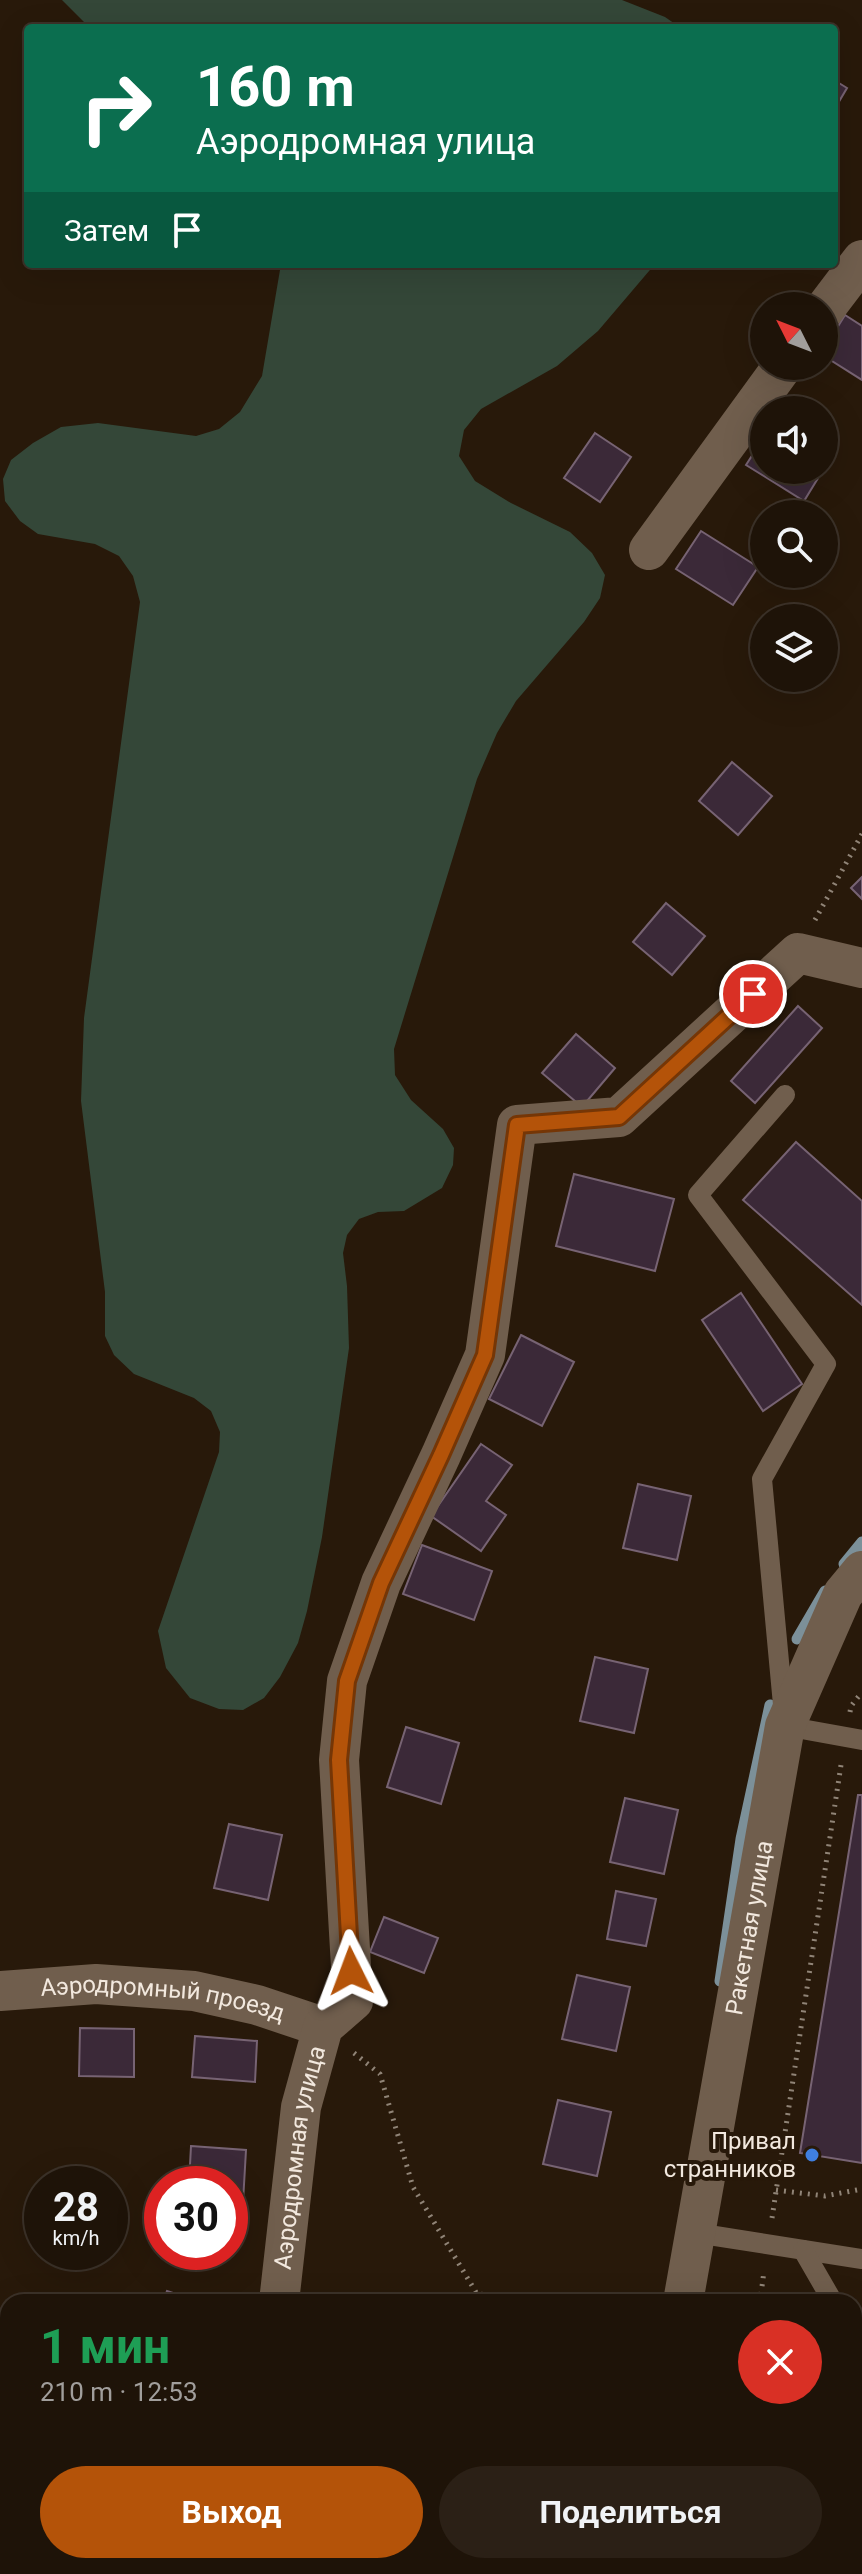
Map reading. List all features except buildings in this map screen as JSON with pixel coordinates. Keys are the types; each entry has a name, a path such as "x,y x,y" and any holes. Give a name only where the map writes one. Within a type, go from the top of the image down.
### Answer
{"street":[{"path":"838,292 862,260"},
{"path":"649,550 773,380"},
{"path":"798,953 862,968"},
{"name":"Аэродромная улица","path":"280,2294 301,2107 323,2027 353,2001 339,1760 347,1681 381,1583 485,1355 517,1125 619,1117 798,953"},
{"name":"Ракетная улица","path":"685,2294 785,1726 843,1594 862,1571"},
{"name":"Аэродромный проезд","path":"0,1991 96,1984 194,1991 257,2005 323,2027"}],"lane":[{"path":"785,1095 698,1195 826,1364 762,1479 785,1726 854,1738"},
{"path":"696,2233 862,2259"},
{"path":"803,2250 828,2294"}],"path":[{"path":"798,953 862,834"},
{"path":"768,2245 854,1738 851,1706 862,1692"},
{"path":"323,2027 380,2074 413,2187 477,2294"},
{"path":"776,2190 825,2196 862,2189"}],"green space":[{"path":"62,0 622,0 675,24 86,24"},
{"path":"280,268 652,268 598,331 557,366 481,409 464,430 459,456 475,481 570,532 592,553 605,575 600,598 584,622 516,701 497,733 477,779 394,1049 395,1075 411,1100 443,1129 454,1148 453,1165 442,1188 404,1211 378,1212 359,1219 347,1235 343,1253 349,1348 322,1537 307,1611 298,1643 280,1677 264,1698 243,1710 219,1709 190,1698 166,1668 158,1631 219,1452 220,1432 211,1411 194,1398 134,1374 114,1355 105,1336 105,1292 81,1101 84,1018 140,602 133,576 119,556 95,544 38,534 20,521 5,501 3,479 11,460 61,427 98,423 196,436 219,429 240,412 262,376"}],"waterway":[{"path":"844,1564 862,1542"},
{"path":"797,1639 825,1591"},
{"path":"720,1981 741,1839 770,1705"}],"place":[{"name":"Привал странников","path":"812,2155"}],"route":[{"path":"351,1971 339,1760 347,1681 381,1583 485,1355 517,1125 619,1117 753,994"}]}
